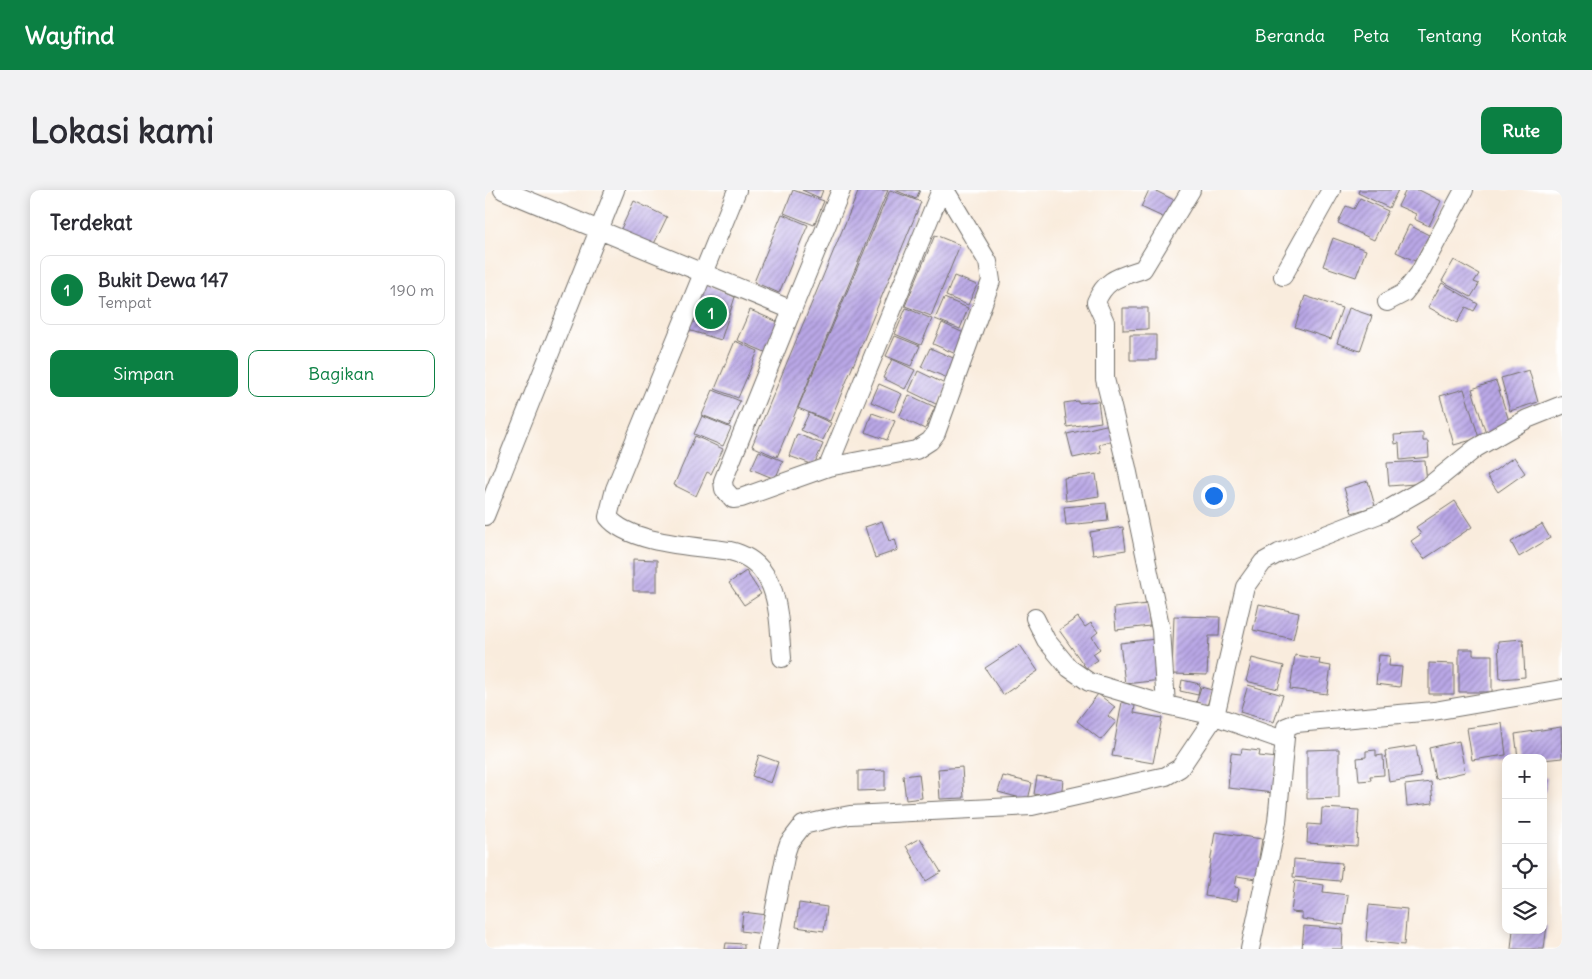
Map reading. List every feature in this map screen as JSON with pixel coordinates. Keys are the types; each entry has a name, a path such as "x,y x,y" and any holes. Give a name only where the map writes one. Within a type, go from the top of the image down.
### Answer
{"street":[{"path":"503,190 792,310"},
{"path":"485,516 615,190"},
{"path":"737,190 615,489 608,517 617,528 636,536 730,551 744,554 755,561 766,575 776,599 782,658"},
{"path":"841,190 723,481 724,489 733,498 741,498 828,467 916,450 930,442 936,433 991,281 988,262 945,190"},
{"path":"828,467 941,190"},
{"path":"1166,705 1161,630 1127,468 1105,379 1105,322 1096,302 1102,288 1111,280 1143,269 1191,190"},
{"path":"1283,276 1331,190"},
{"path":"1387,302 1404,293 1419,274 1464,190"},
{"path":"767,949 786,852 789,843 803,825 850,815 1033,806 1166,776 1180,768 1215,716 1245,586 1263,562 1279,553 1382,513 1429,486 1475,448 1527,419 1562,405"},
{"path":"1035,618 1046,640 1064,661 1089,682 1166,705 1215,716 1283,740"},
{"path":"1250,949 1277,822 1283,740 1286,727 1296,723 1434,712 1562,689"}],"building":[{"path":"793,190 824,201 814,225 784,213"},
{"path":"802,190 823,190 820,198"},
{"path":"859,190 888,190 777,457 752,446"},
{"path":"890,190 921,202 830,421 798,408"},
{"path":"895,190 920,190 916,199"},
{"path":"1149,190 1154,190 1178,202 1169,220 1141,207"},
{"path":"1359,190 1398,190 1389,208 1358,193"},
{"path":"1406,190 1419,190 1441,201 1429,226 1414,219 1416,214 1398,206"},
{"path":"1360,198 1388,211 1374,240 1338,223 1346,206 1354,209"},
{"path":"634,201 667,217 653,246 620,231"},
{"path":"782,214 808,225 779,293 754,282"},
{"path":"1409,225 1429,235 1415,261 1396,252"},
{"path":"935,235 960,245 931,316 905,306"},
{"path":"1333,238 1366,250 1356,277 1323,266"},
{"path":"1454,260 1479,274 1474,282 1479,284 1471,297 1442,281"},
{"path":"954,276 977,285 968,305 946,296"},
{"path":"704,283 735,297 721,340 688,330"},
{"path":"1442,283 1478,304 1474,311 1466,307 1457,323 1428,307"},
{"path":"1305,296 1342,308 1331,339 1295,327"},
{"path":"944,298 968,308 960,329 935,319"},
{"path":"906,308 932,319 921,345 895,334"},
{"path":"1123,308 1148,308 1148,329 1123,330"},
{"path":"1349,308 1372,316 1360,351 1337,343"},
{"path":"750,310 778,322 765,352 737,340"},
{"path":"942,323 968,335 958,355 933,344"},
{"path":"1130,335 1156,335 1156,360 1130,360"},
{"path":"895,336 920,346 911,366 886,356"},
{"path":"735,341 758,351 738,398 715,389"},
{"path":"930,348 958,360 950,379 921,367"},
{"path":"892,359 915,370 905,389 883,378"},
{"path":"1529,370 1538,402 1510,411 1501,378"},
{"path":"918,371 947,385 938,405 909,391"},
{"path":"1496,381 1511,427 1486,434 1472,389"},
{"path":"879,384 902,394 894,412 871,402"},
{"path":"1464,389 1479,438 1454,445 1440,396"},
{"path":"713,390 740,401 729,426 702,415"},
{"path":"909,395 935,407 925,429 899,417"},
{"path":"1078,401 1078,403 1098,401 1101,422 1067,427 1064,403"},
{"path":"809,413 831,423 823,440 801,430"},
{"path":"872,413 895,421 887,440 865,432"},
{"path":"702,416 731,428 723,446 694,434"},
{"path":"1110,424 1113,440 1099,444 1101,452 1073,458 1067,434"},
{"path":"1423,433 1423,441 1428,441 1429,457 1400,460 1399,443 1395,444 1394,435"},
{"path":"797,434 823,444 814,465 789,456"},
{"path":"695,436 723,449 711,474 707,472 696,496 674,485"},
{"path":"759,451 783,461 775,479 751,469"},
{"path":"1514,457 1525,473 1498,492 1487,476"},
{"path":"1425,461 1427,483 1389,486 1387,463"},
{"path":"1096,474 1099,496 1066,501 1064,478"},
{"path":"1368,481 1375,506 1352,513 1344,488"},
{"path":"1455,501 1472,527 1424,559 1411,541 1421,534 1416,527"},
{"path":"1106,503 1108,521 1066,525 1064,507"},
{"path":"882,521 889,541 895,539 898,550 875,558 865,527"},
{"path":"1542,524 1550,538 1519,557 1511,542"},
{"path":"1123,527 1126,550 1093,555 1090,532"},
{"path":"633,559 657,560 657,591 633,591"},
{"path":"746,571 761,594 744,605 729,583"},
{"path":"1147,604 1150,626 1116,630 1114,608"},
{"path":"1259,604 1299,613 1293,639 1253,630"},
{"path":"1174,616 1220,617 1219,636 1209,636 1207,675 1172,674"},
{"path":"1078,617 1085,627 1091,623 1098,632 1092,637 1100,649 1093,654 1098,660 1086,668 1059,630"},
{"path":"1156,639 1161,680 1125,684 1120,643"},
{"path":"1523,639 1525,677 1500,679 1498,641"},
{"path":"1020,645 1038,671 1003,695 985,668"},
{"path":"1459,649 1473,649 1473,655 1492,655 1492,692 1459,692"},
{"path":"1295,655 1320,659 1319,664 1331,666 1327,694 1290,689"},
{"path":"1379,655 1390,656 1389,666 1402,667 1400,687 1376,684"},
{"path":"1252,658 1284,666 1278,689 1246,681"},
{"path":"1429,663 1454,664 1454,694 1429,694"},
{"path":"1182,680 1200,684 1198,695 1180,691"},
{"path":"1248,685 1283,695 1274,722 1240,712"},
{"path":"1201,687 1212,690 1207,706 1196,703"},
{"path":"1098,694 1115,707 1108,716 1116,722 1101,740 1077,721"},
{"path":"1122,702 1135,705 1134,713 1162,718 1153,763 1112,756"},
{"path":"1502,723 1506,754 1472,760 1467,728"},
{"path":"1561,727 1562,758 1547,760 1547,754 1518,754 1515,734"},
{"path":"1459,741 1465,772 1435,779 1429,748"},
{"path":"1416,746 1421,777 1389,782 1385,751"},
{"path":"1242,749 1260,751 1259,756 1277,758 1274,793 1228,788 1231,753 1241,754"},
{"path":"1339,749 1339,798 1307,799 1307,750"},
{"path":"1376,750 1376,756 1383,755 1384,775 1370,776 1371,780 1359,781 1357,758 1366,757 1366,751"},
{"path":"759,755 778,762 771,783 752,776"},
{"path":"962,767 964,798 940,799 938,769"},
{"path":"885,770 885,790 858,791 858,771"},
{"path":"919,774 922,798 906,800 903,776"},
{"path":"1003,776 1032,783 1028,800 998,792"},
{"path":"1037,776 1063,780 1061,798 1034,794"},
{"path":"1431,782 1433,803 1407,806 1405,785"},
{"path":"1322,808 1359,810 1357,846 1307,843 1308,824 1321,825"},
{"path":"1215,832 1262,839 1259,858 1265,859 1262,880 1237,876 1235,887 1239,888 1237,901 1205,896"},
{"path":"920,838 941,872 926,881 906,846"},
{"path":"1294,859 1342,863 1340,881 1293,877"},
{"path":"1295,881 1324,885 1323,892 1348,895 1344,925 1302,919 1302,913 1291,912"},
{"path":"799,903 827,907 824,931 796,927"},
{"path":"1369,905 1407,909 1404,945 1366,941"},
{"path":"743,912 767,915 764,934 741,931"},
{"path":"1304,926 1343,929 1342,949 1302,949"},
{"path":"1513,934 1546,934 1544,949 1511,949"},
{"path":"726,943 744,944 744,949 725,949"}],"place":[{"name":"Bukit Dewa 147","path":"711,313"}]}
